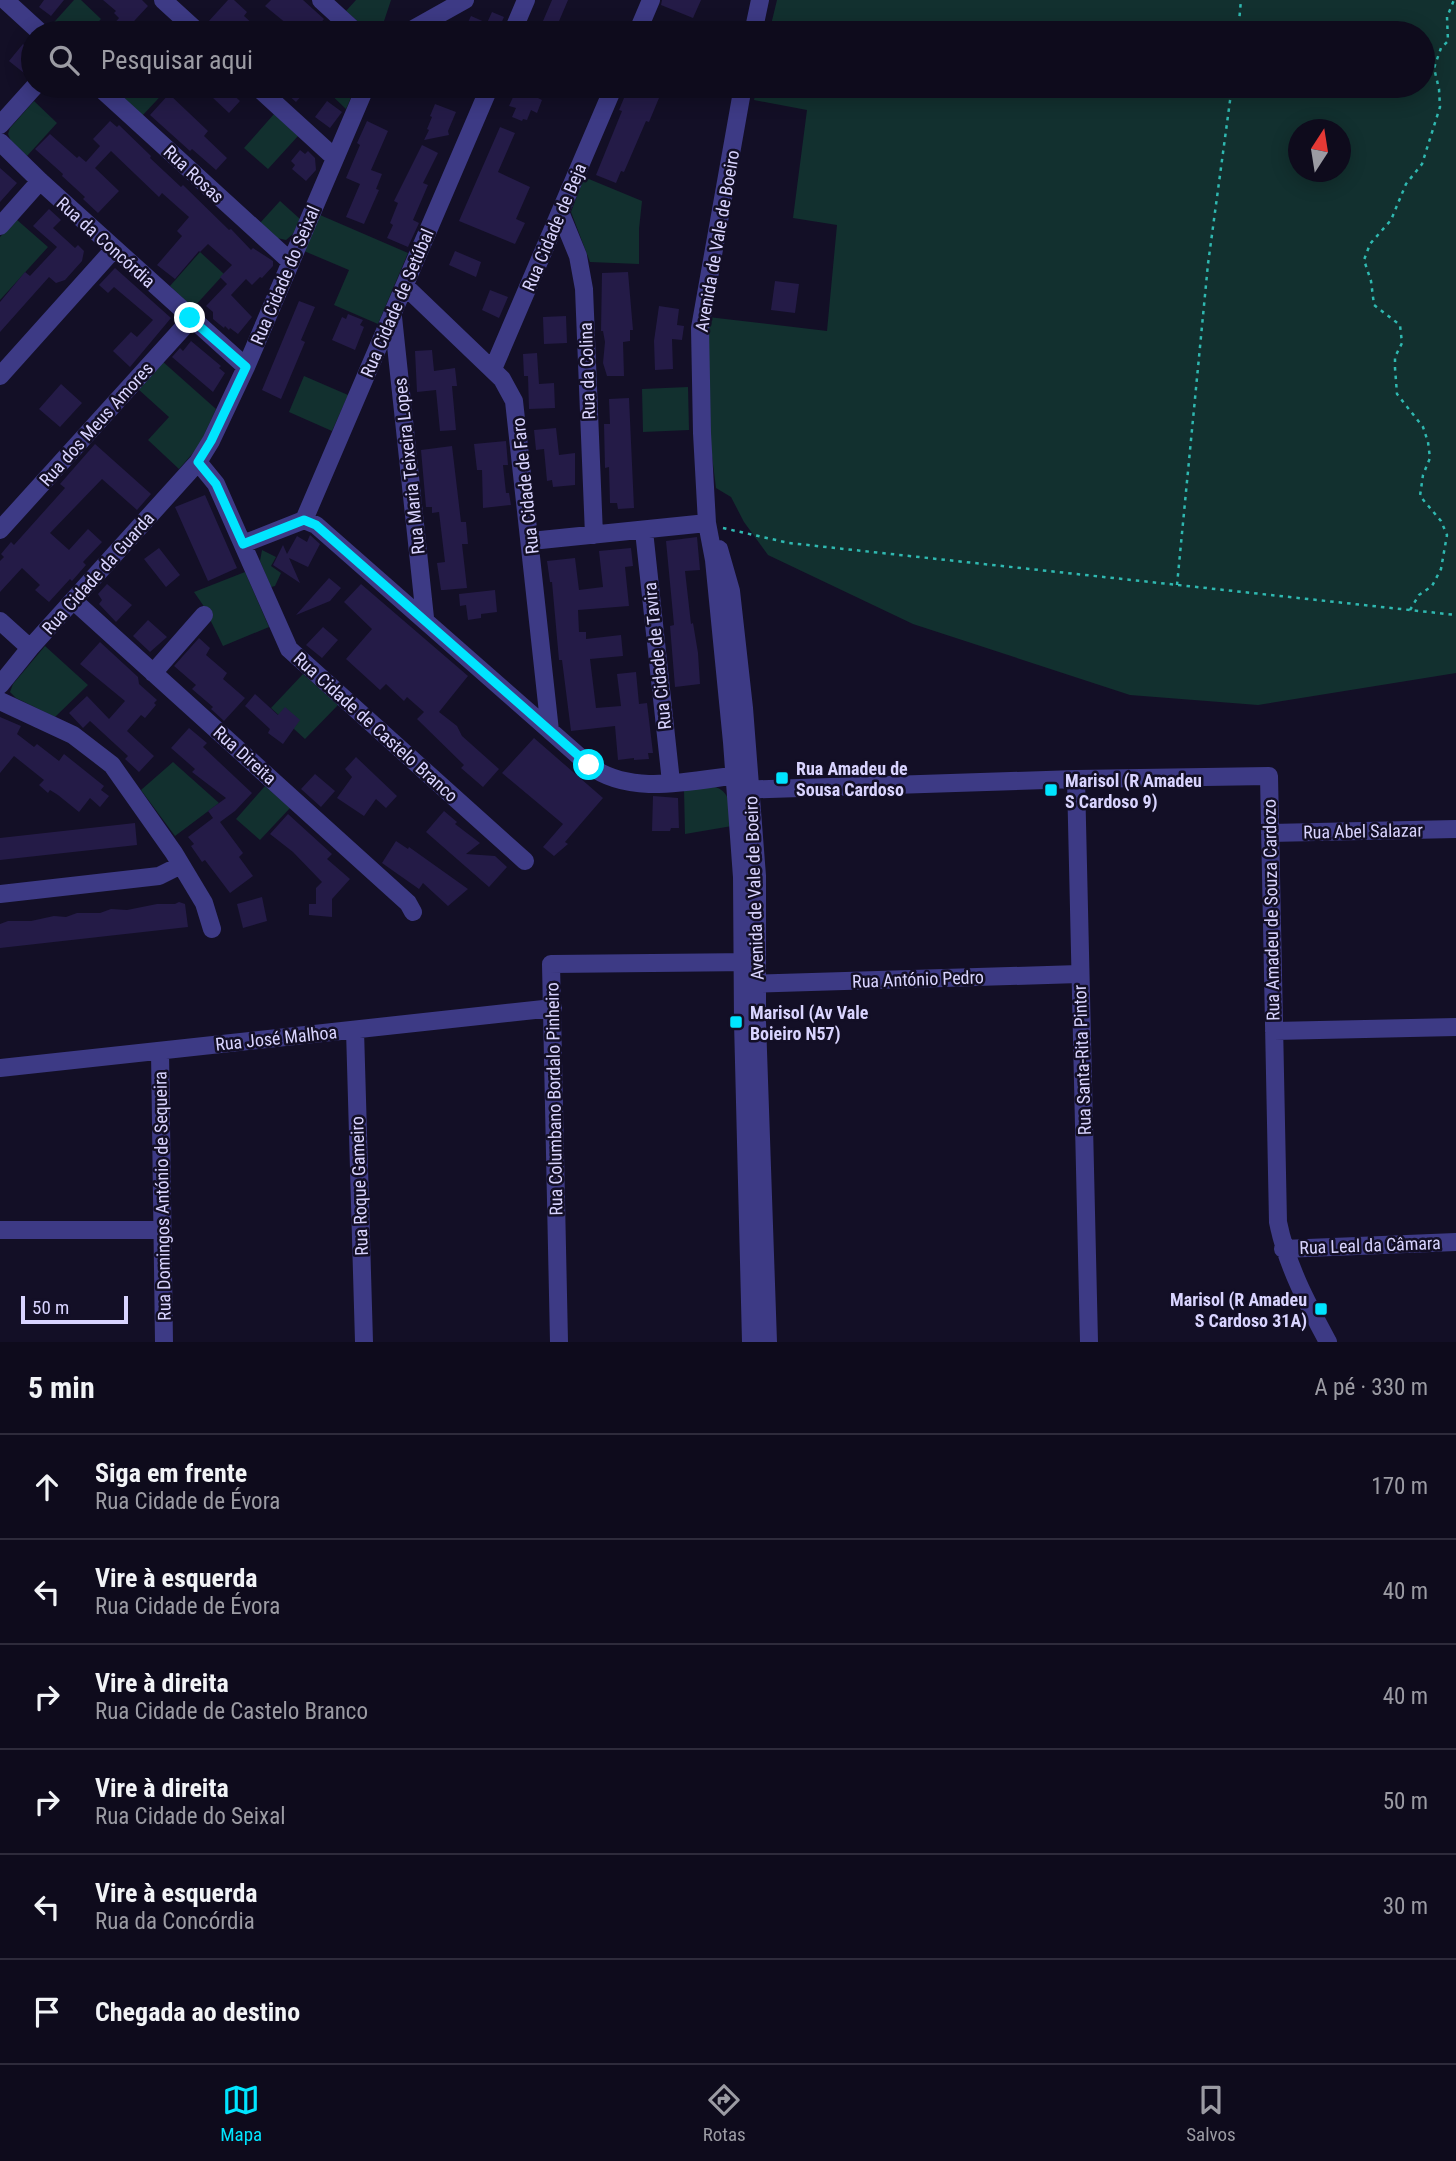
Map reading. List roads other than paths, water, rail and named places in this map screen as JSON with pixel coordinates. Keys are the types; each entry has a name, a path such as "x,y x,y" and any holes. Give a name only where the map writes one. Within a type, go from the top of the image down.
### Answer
{"street":[{"path":"5,0 28,21"},
{"path":"163,0 186,21"},
{"path":"321,0 344,21"},
{"path":"427,21 465,0"},
{"path":"517,21 526,0"},
{"path":"642,21 651,0"},
{"path":"756,21 760,0"},
{"path":"0,125 24,98"},
{"name":"Rua Rosas","path":"111,98 290,262"},
{"path":"269,98 335,158"},
{"name":"Rua Cidade do Seixal","path":"198,462 211,441 246,367 361,98"},
{"name":"Rua Cidade de Setúbal","path":"304,520 485,98"},
{"name":"Rua Cidade de Beja","path":"493,369 609,98"},
{"name":"Avenida de Vale de Boeiro","path":"741,98 700,328 707,523 743,782 742,877 750,962 751,1342"},
{"name":"Rua da Concórdia","path":"0,142 246,367"},
{"path":"0,226 40,181"},
{"name":"Rua da Colina","path":"560,212 578,256 584,289 594,535"},
{"path":"0,376 114,249"},
{"name":"Rua Cidade de Faro","path":"405,286 493,369 509,389 517,413 550,731"},
{"name":"Rua Maria Teixeira Lopes","path":"393,313 425,618"},
{"name":"Rua dos Meus Amores","path":"0,530 191,319"},
{"name":"Rua Cidade de Castelo Branco","path":"198,462 216,484 289,649 525,861"},
{"name":"Rua Cidade da Guarda","path":"0,685 30,648 198,462"},
{"path":"243,544 304,520"},
{"name":"Rua Amadeu de Souza Cardozo","path":"304,520 322,529 589,765 609,778 634,784 1269,776 1278,1222 1283,1249 1299,1287 1328,1342"},
{"path":"531,541 707,523"},
{"name":"Rua Cidade de Tavira","path":"644,531 671,782"},
{"name":"Rua Direita","path":"74,601 408,903 412,912"},
{"path":"153,673 204,615"},
{"path":"0,621 30,648"},
{"path":"0,701 73,735 112,765 181,865 207,911 212,929"},
{"name":"Rua Santa-Rita Pintor","path":"1076,779 1089,1342"},
{"name":"Rua Abel Salazar","path":"1270,832 1456,830"},
{"path":"0,894 159,876 181,865"},
{"name":"Rua Columbano Bordalo Pinheiro","path":"559,1342 551,964 750,962"},
{"name":"Rua António Pedro","path":"750,984 1079,974"},
{"name":"Avenida de Vale de Boeiro","path":"750,984 768,1342"},
{"name":"Rua José Malhoa","path":"0,1068 553,1008"},
{"path":"1273,1031 1456,1027"},
{"name":"Rua Roque Gameiro","path":"355,1030 364,1342"},
{"name":"Rua Domingos António de Sequeira","path":"160,1051 164,1342"},
{"path":"0,1230 162,1230"},
{"name":"Rua Leal da Câmara","path":"1283,1249 1456,1242"}],"place":[{"name":"Rua Amadeu de Sousa Cardoso","path":"782,778"},
{"name":"Marisol (R Amadeu S Cardoso 9)","path":"1051,790"},
{"name":"Marisol (Av Vale Boieiro N57)","path":"736,1022"},
{"name":"Marisol (R Amadeu S Cardoso 31A)","path":"1321,1309"}]}
